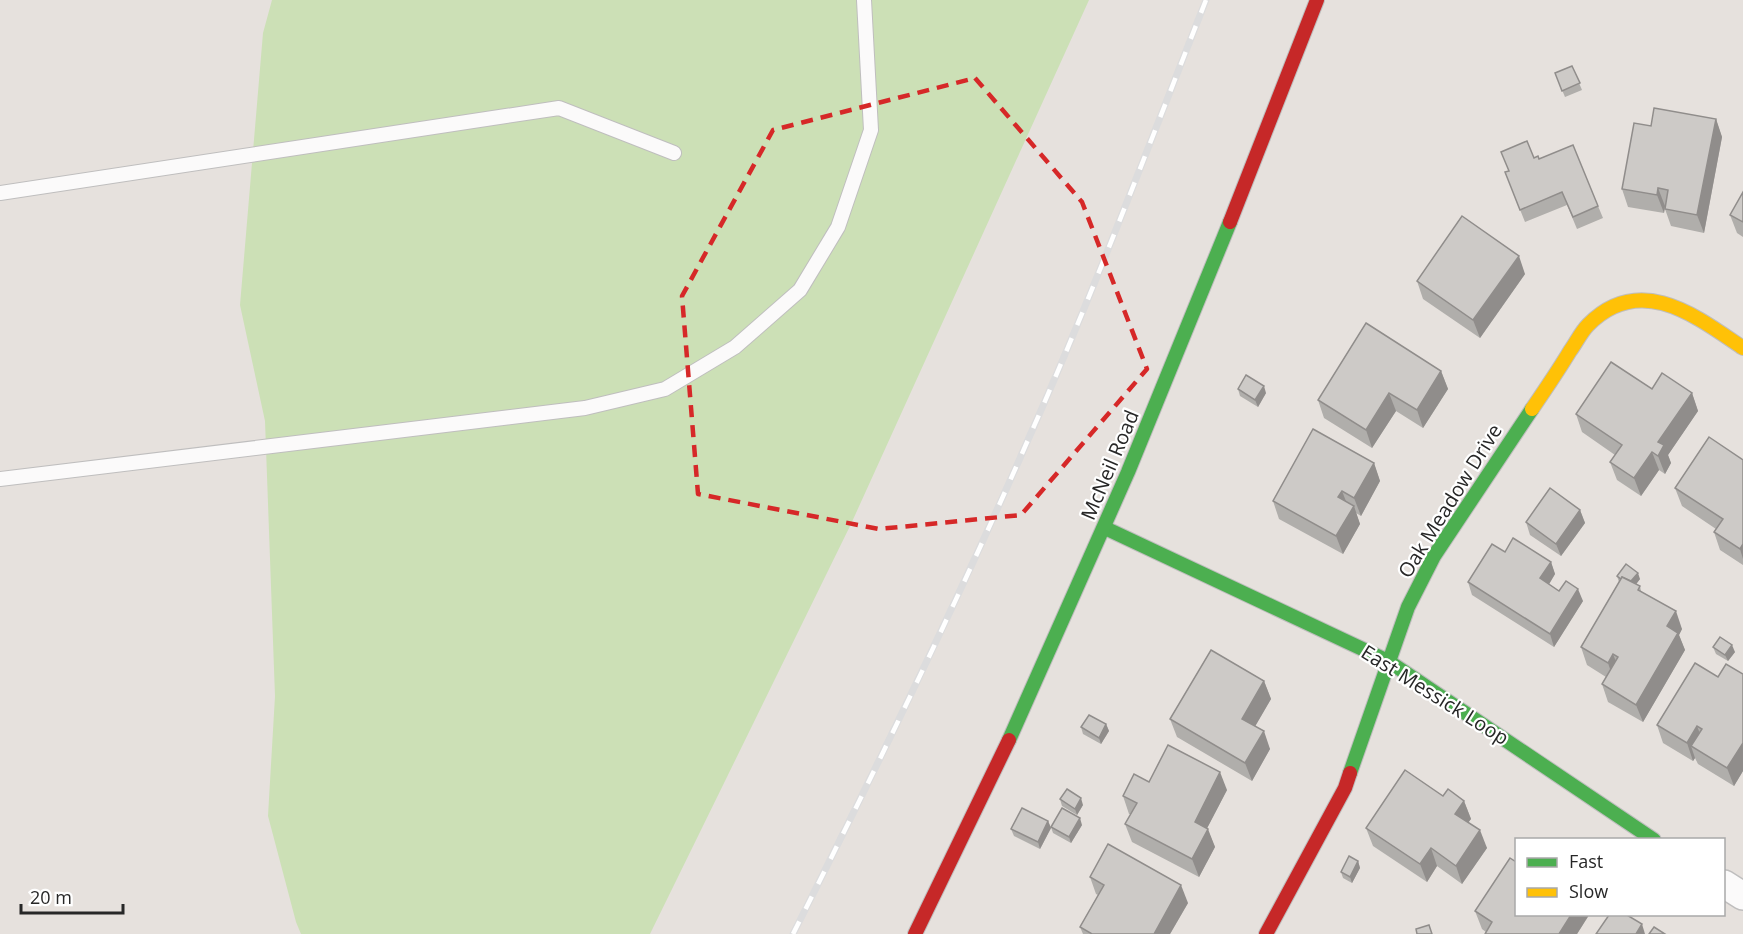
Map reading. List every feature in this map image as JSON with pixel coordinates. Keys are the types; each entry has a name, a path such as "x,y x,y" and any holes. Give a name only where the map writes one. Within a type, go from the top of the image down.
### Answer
{"street":[{"name":"McNeil Road","path":"915,934 979,807 1105,528 1223,244 1317,0"},
{"name":"Oak Meadow Drive","path":"1266,934 1345,788 1408,607 1434,556 1588,325 1602,312 1625,301 1651,299 1676,304 1743,348"},
{"name":"East Messick Loop","path":"1105,528 1122,534 1388,661 1651,838"},
{"path":"1725,885 1743,896"}],"lane":[{"path":"0,479 585,408 665,389 735,347 800,290 838,227 871,130 864,0"},
{"path":"0,193 559,108 675,153"}],"highlighted area":[{"path":"975,78 1082,202 1147,369 1021,515 879,529 698,494 682,296 773,130"}],"green space":[{"path":"272,0 1089,0 851,524 650,934 301,934 296,922 268,816 275,696 265,421 240,305 263,33"}],"building":[{"path":"1572,66 1580,83 1562,91 1555,73"},
{"path":"1654,108 1716,119 1697,215 1665,209 1668,190 1658,188 1657,195 1622,189 1634,123 1651,126"},
{"path":"1527,141 1534,158 1538,156 1539,159 1573,145 1598,206 1573,217 1562,192 1520,210 1505,172 1509,171 1501,152"},
{"path":"1743,192 1743,222 1730,215"},
{"path":"1462,216 1519,256 1473,320 1417,281"},
{"path":"1366,323 1441,371 1417,410 1389,393 1366,430 1318,400"},
{"path":"1611,362 1652,389 1662,373 1692,393 1658,442 1664,445 1658,456 1652,452 1634,478 1610,462 1622,445 1576,414"},
{"path":"1246,375 1264,386 1255,400 1238,389"},
{"path":"1313,429 1374,463 1354,498 1342,491 1338,497 1354,506 1336,536 1273,501"},
{"path":"1709,437 1743,460 1743,544 1740,549 1714,532 1723,519 1675,488"},
{"path":"1550,488 1580,510 1556,544 1526,522"},
{"path":"1513,538 1551,562 1540,578 1559,591 1566,581 1578,589 1550,634 1468,582 1492,544 1505,552"},
{"path":"1626,564 1638,573 1631,581 1617,576"},
{"path":"1622,577 1640,586 1638,590 1676,611 1667,626 1678,633 1636,705 1602,684 1618,657 1613,654 1608,663 1581,647"},
{"path":"1720,637 1732,645 1725,655 1713,647"},
{"path":"1211,650 1264,681 1242,719 1264,731 1245,763 1170,719"},
{"path":"1695,663 1718,677 1726,664 1743,674 1743,743 1727,768 1691,746 1702,729 1697,726 1687,743 1657,725"},
{"path":"1089,715 1106,724 1099,738 1081,727"},
{"path":"1168,745 1220,772 1195,822 1208,829 1192,859 1125,824 1137,803 1123,796 1134,774 1149,782"},
{"path":"1405,770 1443,796 1448,789 1464,801 1455,814 1480,830 1456,866 1431,848 1420,864 1366,828"},
{"path":"1067,789 1081,798 1075,809 1060,799"},
{"path":"1022,808 1048,821 1038,842 1011,829"},
{"path":"1062,808 1080,818 1069,837 1051,827"},
{"path":"1108,844 1181,885 1154,934 1092,934 1080,927 1104,885 1090,877"},
{"path":"1349,856 1358,861 1350,877 1341,872"},
{"path":"1510,858 1515,861 1515,916 1570,916 1559,934 1485,934 1492,922 1475,911"},
{"path":"1608,916 1629,916 1642,924 1636,934 1596,934"},
{"path":"1429,925 1432,934 1417,934 1416,929"},
{"path":"1654,927 1665,934 1649,934"}],"railway":[{"path":"793,934 855,810 1003,497 1099,272 1206,0"}],"traffic: fast":[{"path":"1009,740 1128,472 1230,222"},
{"path":"1350,773 1408,607 1434,556 1532,409"},
{"path":"1105,528 1388,661 1651,838"}],"traffic: slow":[{"path":"1532,409 1585,328 1608,309 1628,302 1648,301 1667,305 1706,323 1743,348"}],"traffic: jam":[{"path":"1230,222 1317,0"},
{"path":"915,934 1009,740"},
{"path":"1266,934 1345,788 1350,773"}]}
